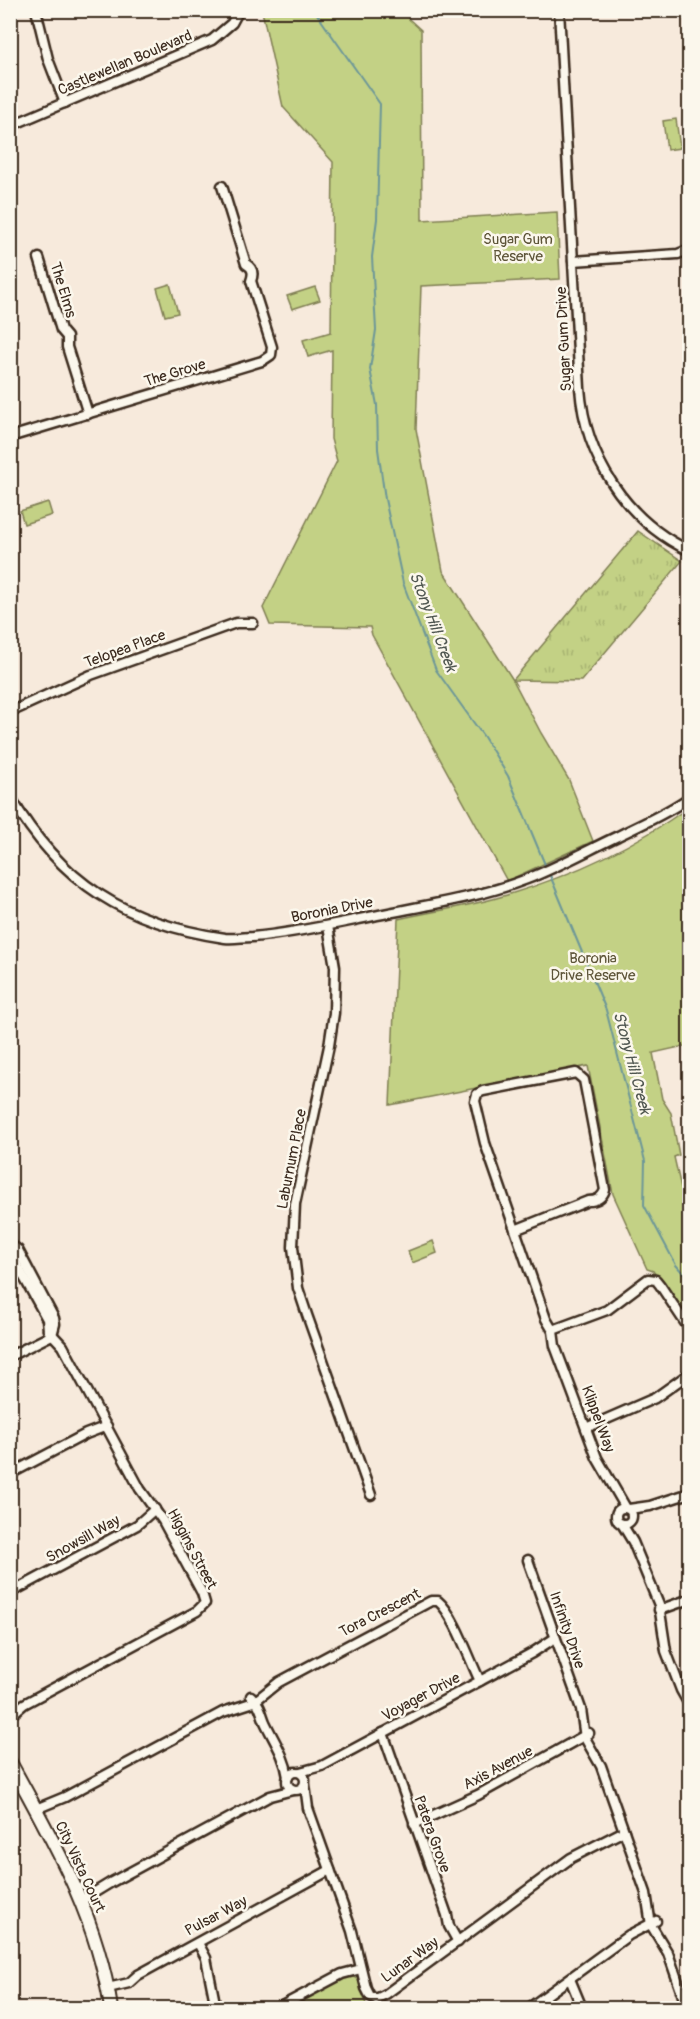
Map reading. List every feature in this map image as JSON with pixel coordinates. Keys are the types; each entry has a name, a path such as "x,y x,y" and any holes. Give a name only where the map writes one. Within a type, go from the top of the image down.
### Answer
{"street":[{"path":"36,10 48,58 65,103"},
{"name":"Castlewellan Boulevard","path":"10,126 212,40 227,29 239,10"},
{"name":"Sugar Gum Drive","path":"559,10 581,404 584,420 595,452 619,494 657,532 690,551"},
{"name":"The Grove","path":"10,437 267,359 271,355 272,347 251,281 252,271 246,264 222,186"},
{"path":"573,261 678,254 690,249"},
{"name":"The Elms","path":"39,258 61,330 67,337 67,347 88,414"},
{"name":"Telopea Place","path":"10,712 91,675 236,623 253,623"},
{"name":"Boronia Drive","path":"10,796 40,843 75,877 106,899 141,917 169,927 228,939 328,926 482,893 529,878 558,865 656,817 690,797"},
{"name":"Laburnum Place","path":"328,926 335,967 334,1013 295,1204 292,1247 298,1288 371,1495"},
{"path":"515,1228 588,1202 599,1193 602,1177 584,1080 576,1073 493,1090 480,1099 479,1116 485,1143 515,1228 545,1312 556,1329 607,1310 634,1290 650,1284 663,1293 690,1330"},
{"path":"10,1244 18,1250 55,1324 50,1333 10,1356"},
{"path":"10,1252 47,1319 50,1333"},
{"name":"Klippel Way","path":"556,1329 559,1353 597,1458 626,1515"},
{"name":"Higgins Street","path":"10,1716 24,1704 203,1607 205,1603 202,1593 158,1513 145,1497 63,1346 50,1333"},
{"path":"585,1426 655,1398 690,1374"},
{"path":"10,1474 105,1424"},
{"path":"690,1493 626,1515 633,1542 659,1608 666,1651 681,1690 690,1706"},
{"name":"Snowsill Way","path":"10,1593 158,1513"},
{"name":"Infinity Drive","path":"528,1560 581,1709 588,1737 599,1752 601,1766 646,1893 655,1908 655,1925 665,1939 687,2008"},
{"path":"659,1608 690,1599"},
{"name":"Tora Crescent","path":"37,1812 223,1712 233,1702 253,1700 267,1685 279,1682 434,1600 444,1609 482,1679"},
{"name":"Voyager Drive","path":"299,1772 322,1766 557,1641"},
{"path":"80,1897 270,1796 301,1789 305,1784 305,1776 285,1758 253,1700"},
{"name":"Higgins Street","path":"10,1707 24,1704"},
{"name":"Patera Grove","path":"380,1734 392,1761 450,1929 461,1940"},
{"name":"Axis Avenue","path":"413,1821 470,1798 588,1737"},
{"path":"285,1758 288,1786 294,1790"},
{"name":"City Vista Court","path":"12,1765 80,1897 99,1952 107,1985"},
{"name":"Voyager Drive","path":"305,1784 322,1766"},
{"path":"270,1796 292,1773 299,1772"},
{"name":"Lunar Way","path":"305,1784 308,1808 352,1931 367,1991 374,1998 386,1995 571,1858 598,1844 626,1834"},
{"name":"Lunar Way","path":"294,1790 308,1808"},
{"name":"Pulsar Way","path":"107,1985 138,1975 332,1873"},
{"path":"530,2008 623,1940 655,1925"},
{"path":"195,1944 208,1971 216,2008"},
{"path":"278,2008 342,1974 361,1969"},
{"path":"567,1981 581,2006"},
{"path":"107,1985 111,2008"},
{"path":"373,2008 374,1998"}],"green space":[{"name":"Sugar Gum Reserve","path":"262,11 400,11 421,30 422,220 557,212 560,279 421,286 416,429 443,571 513,680 569,780 593,841 507,881 372,635 370,627 270,625 263,608 337,461 331,439 332,350 308,357 303,340 331,332 333,162 283,107"},
{"path":"676,119 680,148 667,150 663,121"},
{"path":"170,284 178,313 165,316 157,288"},
{"path":"315,287 320,300 292,309 287,296"},
{"path":"48,502 52,515 24,524 20,511"},
{"path":"638,531 682,561 581,681 513,680"},
{"name":"Boronia Drive Reserve","path":"689,807 689,1045 653,1053 662,1099 671,1113 679,1155 674,1157 681,1188 689,1194 689,1322 653,1271 647,1269 613,1194 588,1066 390,1105 398,919 494,899 554,879 647,835"},
{"path":"433,1241 437,1253 412,1263 408,1251"},
{"path":"350,1975 359,1980 367,2008 285,2008 343,1977"}],"waterway":[{"name":"Stony Hill Creek","path":"314,10 380,104 377,219 372,257 376,330 370,369 377,405 378,449 385,499 403,583 436,670 484,737 508,776 546,867"},
{"name":"Stony Hill Creek","path":"549,873 606,1010 645,1161 644,1205 676,1265 690,1281"}]}
